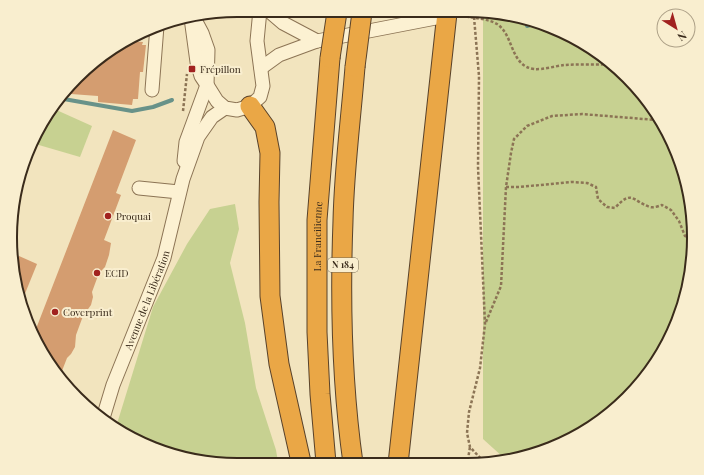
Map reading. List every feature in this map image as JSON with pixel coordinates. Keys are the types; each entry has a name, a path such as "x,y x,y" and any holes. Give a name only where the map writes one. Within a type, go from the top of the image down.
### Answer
{"highway":[{"name":"La Francilienne","path":"326,458 320,394 317,332 317,220 330,58 336,17"},
{"name":"N 184","path":"351,458 348,429 342,322 343,221 355,67 361,17"},
{"path":"399,458 446,17"},
{"path":"250,106 265,127 270,153 270,296 280,364 301,458"}],"street":[{"path":"195,21 202,33 208,50 207,85 217,102 225,108 237,110 250,106 260,97 263,86 262,68 257,41 259,17"},
{"path":"277,17 283,23 317,41"},
{"path":"262,68 279,55 317,41 436,17"},
{"path":"152,90 156,33"},
{"name":"Avenue de la Libération","path":"183,179 186,142 207,85"},
{"name":"Avenue de la Libération","path":"104,413 113,385 164,258 179,192 198,137 212,117 225,108"},
{"path":"139,188 179,192"}],"path":[{"path":"468,458 470,447 467,433 469,412 480,368 485,324 478,167 478,76 474,17 497,24 509,39 515,57 522,64 534,69 565,65 602,64"},
{"path":"183,117 187,72"},
{"path":"485,324 501,286 506,187 514,140 527,126 552,116 582,114 653,120"},
{"path":"506,187 587,182 596,187 598,199 607,207 615,208 623,199 632,198 651,207 662,205 671,210 679,221 685,236 687,237"},
{"path":"470,447 480,458"}],"green space":[{"path":"483,17 510,21 537,29 564,40 589,54 601,63 632,92 650,115 657,127 675,167 683,194 687,223 687,252 683,281 675,308 664,335 650,360 641,372 612,403 589,421 564,435 537,446 510,454 501,455 483,439"},
{"path":"57,110 92,126 80,157 38,145"},
{"path":"235,204 239,229 230,263 245,323 256,388 277,458 223,458 194,454 153,441 117,422 153,307 187,244 210,209"}],"building":[{"path":"137,42 143,42 142,45 146,45 143,72 140,72 138,99 133,99 132,105 98,102 98,96 71,94 92,72 115,54"},
{"path":"113,130 136,140 116,193 121,195 104,240 111,243 109,255 105,267 99,273 92,292 93,297 91,305 83,316 76,335 75,347 67,358 62,371 54,360 37,327"},
{"path":"19,256 37,264 25,294 21,281 18,259"}],"waterway":[{"path":"66,99 132,111 153,107 172,100"}],"place":[{"name":"Frépillon","path":"192,69"},
{"name":"Proquai","path":"108,216"},
{"name":"ECID","path":"97,273"},
{"name":"Coverprint","path":"55,312"}]}
